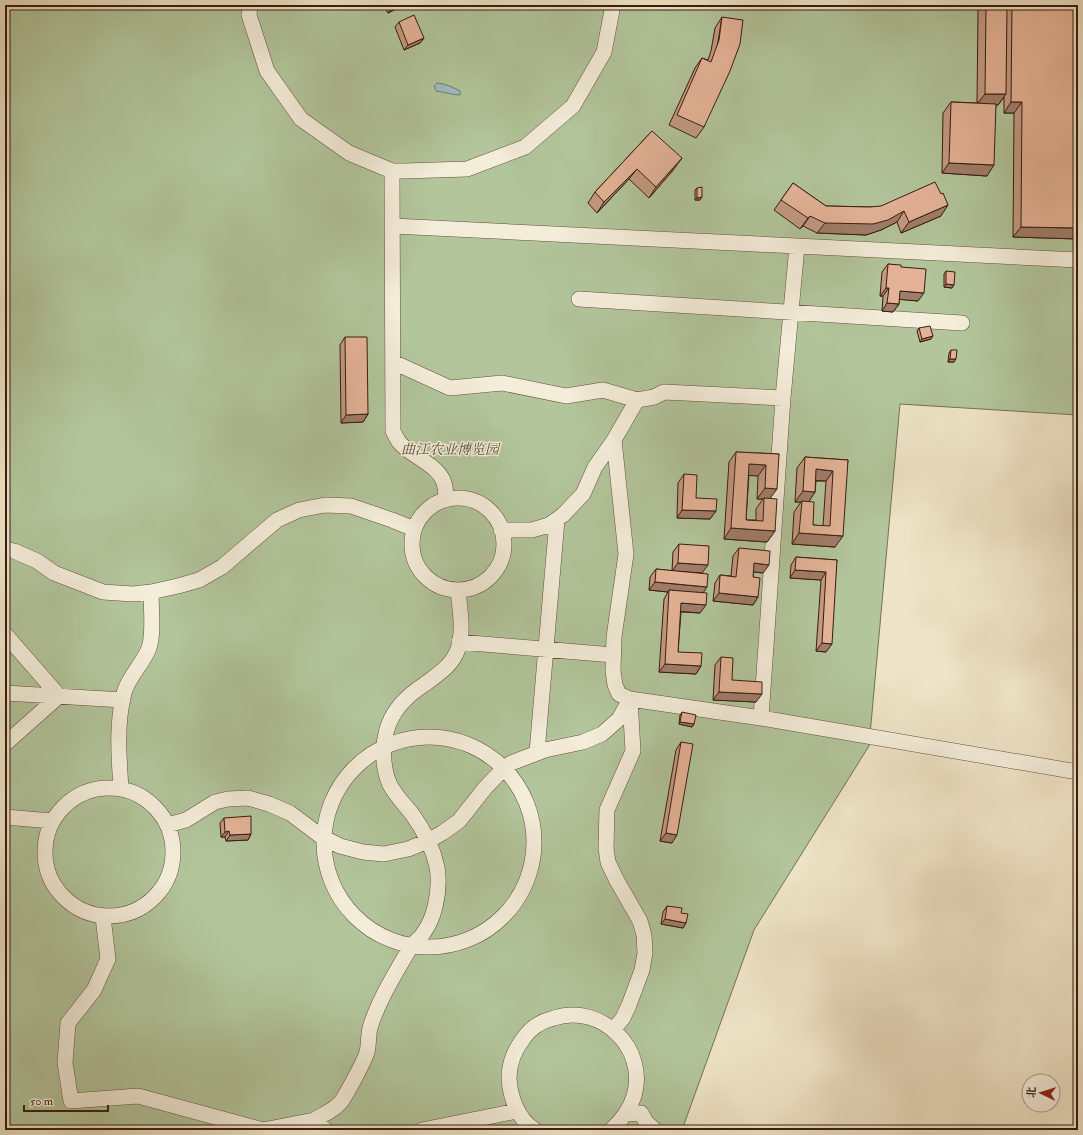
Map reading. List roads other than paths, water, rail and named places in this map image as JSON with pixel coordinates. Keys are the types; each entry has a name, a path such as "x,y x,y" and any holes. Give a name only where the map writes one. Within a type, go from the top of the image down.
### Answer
{"street":[{"path":"250,5 249,15 267,71 301,118 349,153 392,170 467,169 525,147 573,106 604,52 613,5"},
{"path":"392,170 393,431 399,442 410,452 424,459 436,470 443,481 446,492 445,500"},
{"path":"392,226 1078,260"},
{"path":"761,718 783,398 797,246"},
{"path":"579,299 962,323"},
{"path":"393,362 450,388 502,383 566,396 603,390 637,400 654,397 664,392 783,398"},
{"path":"501,530 532,530 549,525 564,515 583,494 595,467 614,440 637,400"},
{"path":"614,440 626,554 614,636 613,655 615,685 619,694 630,699 761,718 1078,772"},
{"path":"460,498 475,501 489,510 499,522 504,537 504,553 498,568 488,580 474,588 458,591 444,589 430,582 420,572 414,558 411,544 414,529 421,516 432,506 445,500 460,498"},
{"path":"5,549 14,551 37,561 54,573 104,592 133,594 151,592 198,580 222,567 277,520 299,510 325,505 351,506 414,529"},
{"path":"537,752 557,520"},
{"path":"103,917 108,959 94,990 68,1023 65,1063 71,1101 138,1096 263,1130 314,1120 331,1110 343,1100 367,1053 370,1029 376,1012 411,946 424,933 435,906 437,867 428,841 421,827 390,784 385,766 384,747 390,720 399,706 411,694 441,673 450,663 458,649 462,618 458,591"},
{"path":"121,789 118,750 120,711 124,692 150,647 152,631 151,592"},
{"path":"5,634 59,696"},
{"path":"459,642 613,655"},
{"path":"5,693 123,700"},
{"path":"5,744 59,696"},
{"path":"168,825 186,820 215,802 228,798 248,798 269,804 290,813 323,838 340,846 363,852 384,854 408,848 442,834 459,820 484,788 511,763 537,752 583,742 597,737 619,719 630,699"},
{"path":"613,1030 623,1018 629,1005 642,970 645,953 644,935 640,921 608,862 606,848 607,810 633,752 630,699"},
{"path":"438,736 471,744 500,763 521,789 533,820 535,855 525,889 503,919 473,939 438,949 402,946 369,930 343,905 327,872 323,838 331,803 348,774 374,752 384,747 405,739 438,736"},
{"path":"101,788 121,789 140,796 156,808 168,825 173,847 171,870 162,890 146,906 125,915 103,917 82,912 64,900 52,883 45,863 45,841 52,821 65,805 81,794 101,788"},
{"path":"5,818 52,821"},
{"path":"535,1130 531,1128 518,1111 510,1092 509,1071 515,1050 527,1033 544,1021 564,1014 585,1015 605,1023 621,1037 632,1054 636,1075 634,1095 626,1114 610,1130"},
{"path":"422,1130 518,1111"},
{"path":"626,1114 641,1113 646,1122 655,1130"},
{"path":"314,1120 326,1130"}],"water":[{"path":"437,83 460,91 460,95 436,91 434,86"}],"park label":[{"name":"曲江农业博览园","path":"450,449"}]}
